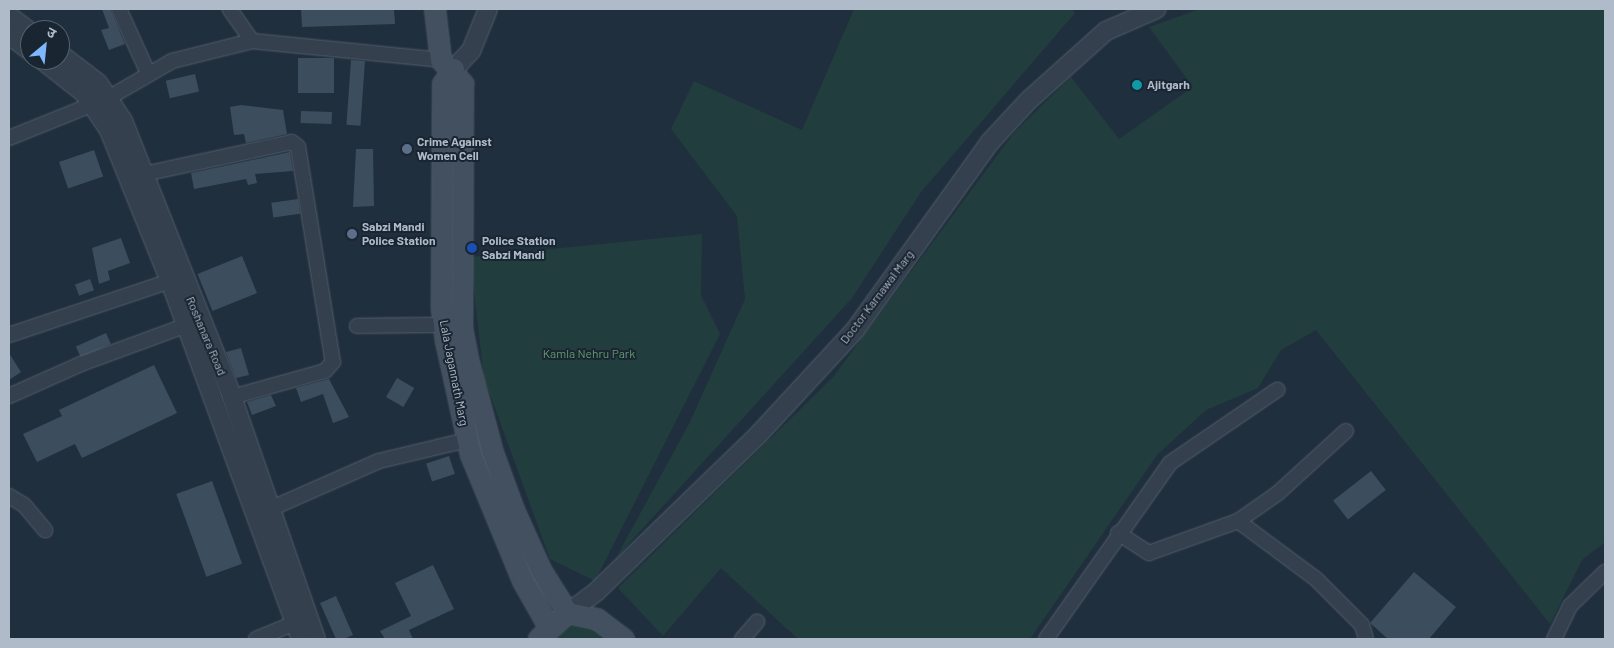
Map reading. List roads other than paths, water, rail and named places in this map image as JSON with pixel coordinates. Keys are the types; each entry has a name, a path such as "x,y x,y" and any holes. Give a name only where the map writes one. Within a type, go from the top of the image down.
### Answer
{"main road":[{"path":"435,9 447,65"},
{"name":"Lala Jagannath Marg","path":"447,65 443,84 451,334 467,440 492,511 545,634"},
{"name":"Lala Jagannath Marg","path":"451,334 514,510 541,570 568,613"},
{"path":"545,634 568,613 596,619 624,639"}],"street":[{"path":"119,9 148,73"},
{"path":"230,9 252,41"},
{"path":"110,97 148,73 197,53 252,41 447,65 471,51 488,9"},
{"name":"Doctor Karnawal Marg","path":"568,613 597,591 758,435 855,330 990,142 1030,100 1106,30 1156,9"},
{"path":"9,16 20,24"},
{"path":"9,35 20,43"},
{"name":"Roshanara Road","path":"70,63 110,97 144,174 176,279 187,326 298,631"},
{"name":"Roshanara Road","path":"54,70 93,104 117,149 232,397 316,639"},
{"path":"9,138 93,104"},
{"path":"144,174 292,142 298,147 333,362 325,371 232,397"},
{"path":"9,335 176,279"},
{"path":"9,396 80,364 187,326"},
{"path":"357,326 451,334"},
{"path":"1046,639 1118,533 1184,450 1277,390"},
{"path":"1118,533 1149,553 1238,521 1278,493 1346,431"},
{"path":"270,509 380,461 467,440"},
{"path":"9,496 24,505 45,530"},
{"path":"1238,521 1316,579 1362,625 1366,639"},
{"path":"1554,639 1570,606 1605,572"},
{"path":"596,619 597,591"},
{"path":"742,639 757,622"},
{"path":"256,639 298,631"}],"place":[{"name":"Ajitgarh","path":"1137,85"},
{"name":"Crime Against Women Cell","path":"407,149"},
{"name":"Sabzi Mandi Police Station","path":"352,234"},
{"name":"Police Station Sabzi Mandi","path":"472,248"}],"park label":[{"name":"Kamla Nehru Park","path":"589,354"}]}
